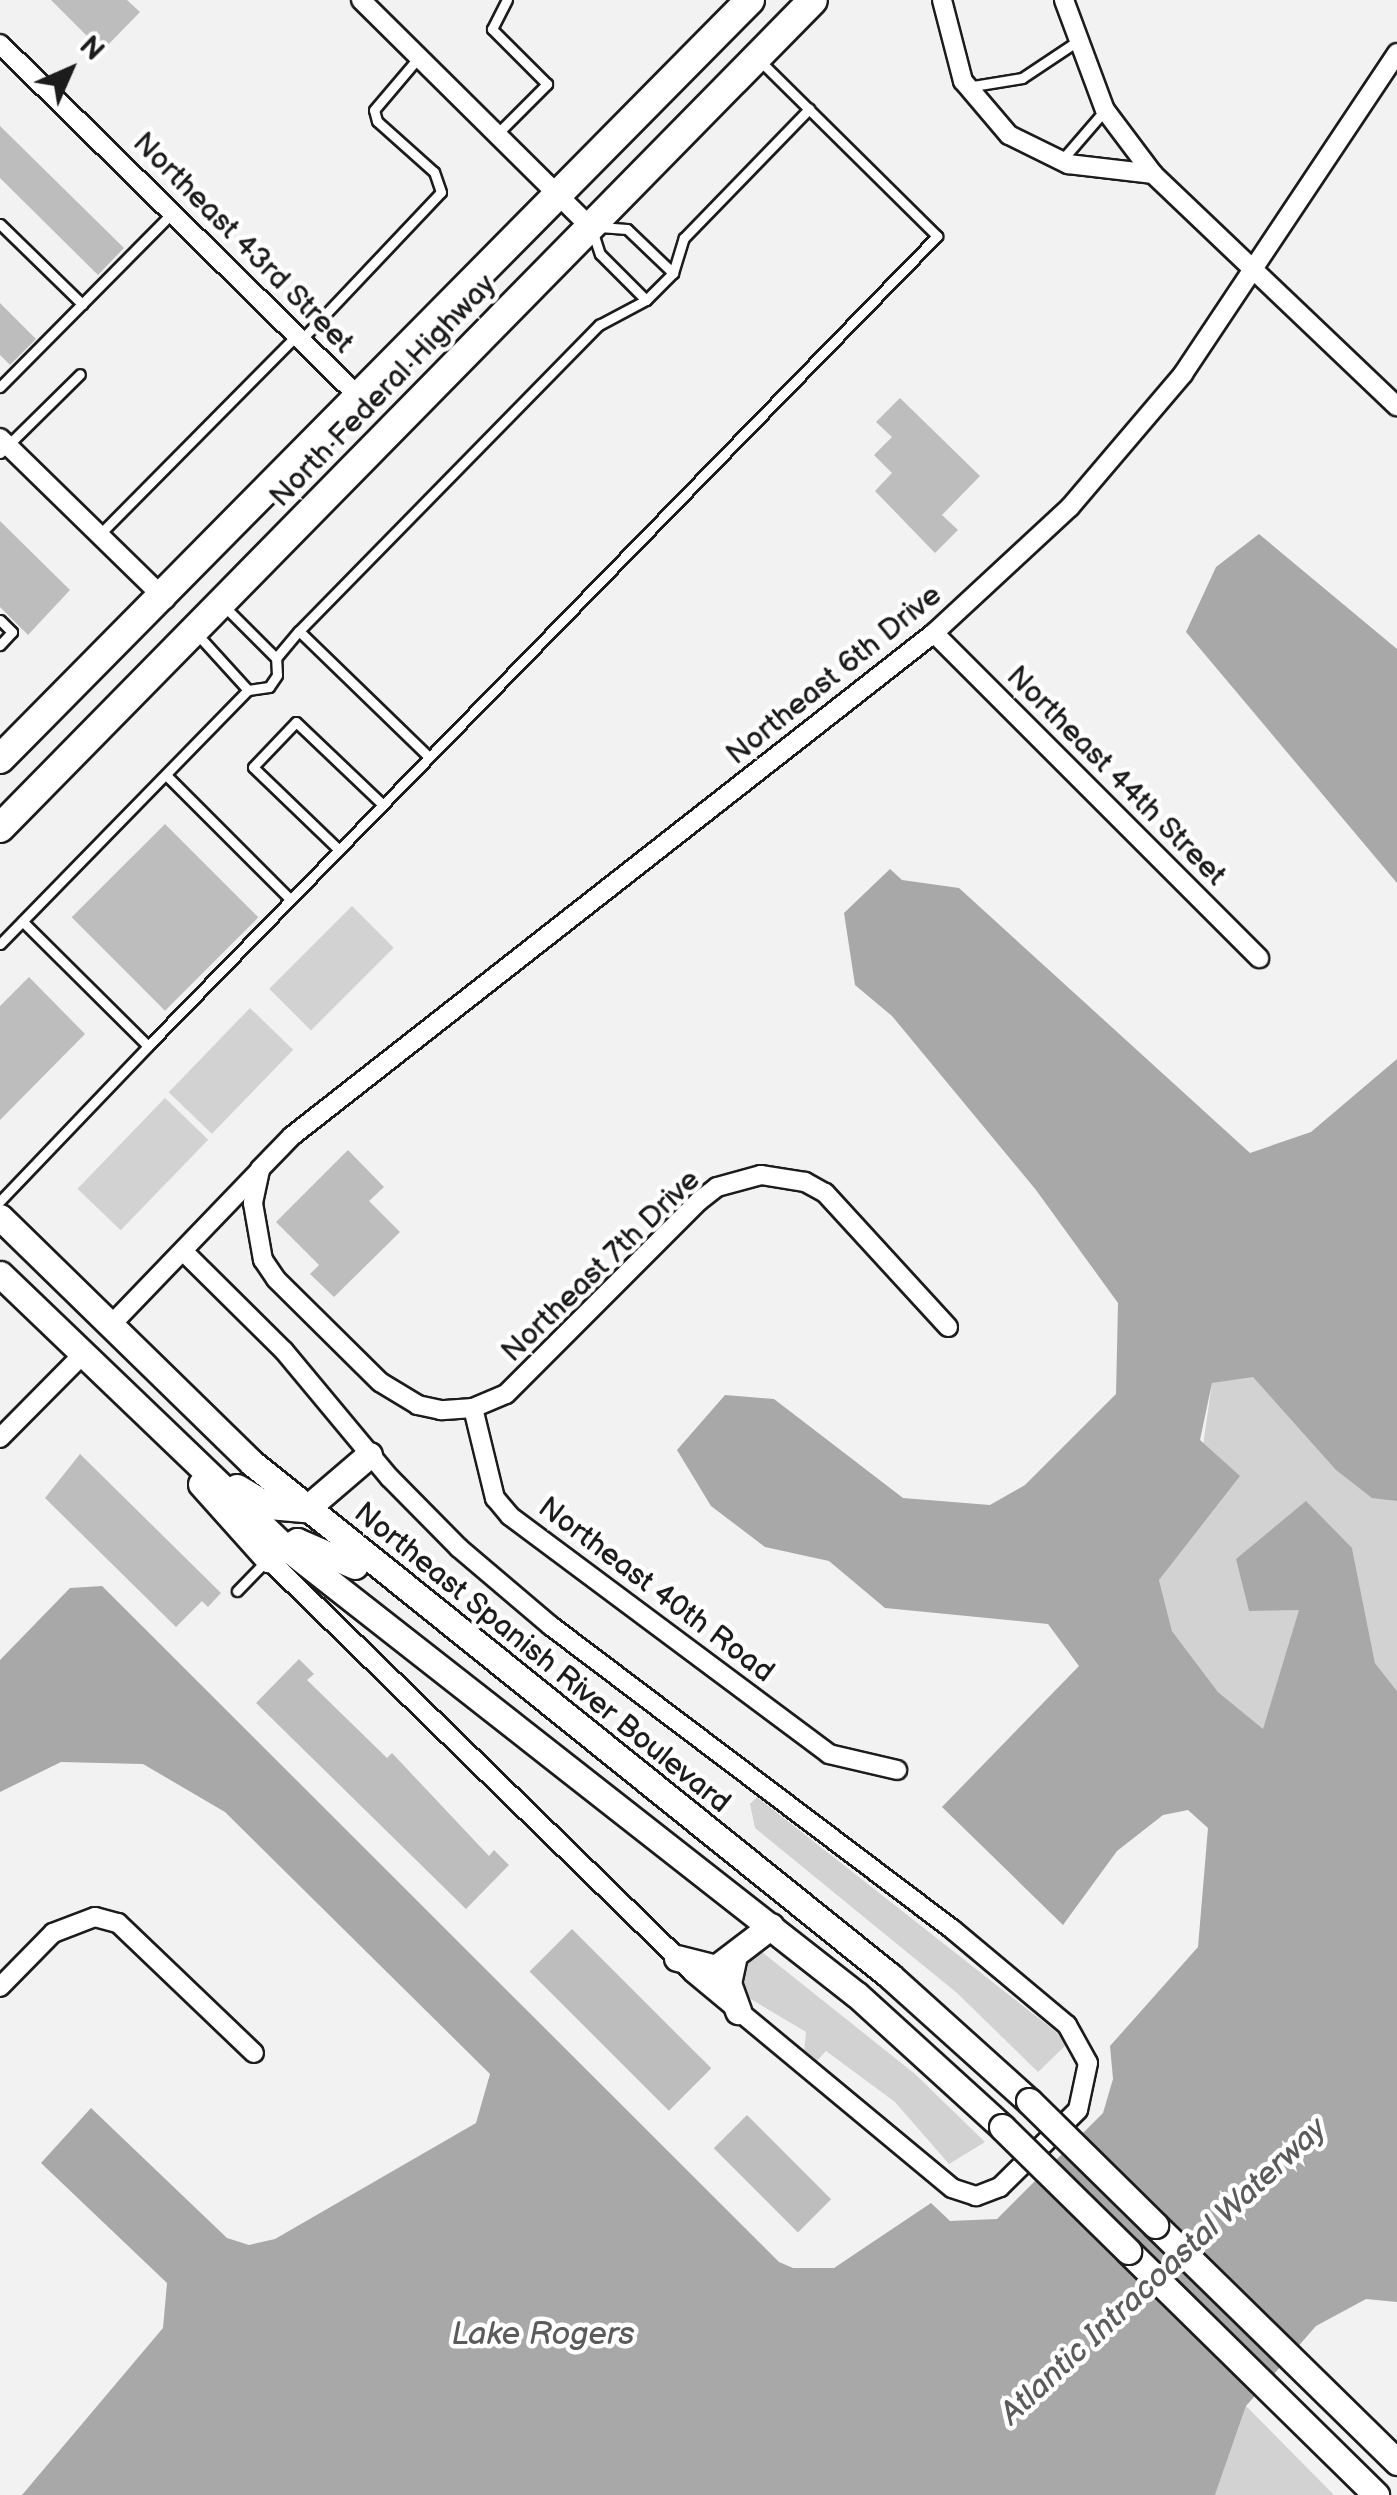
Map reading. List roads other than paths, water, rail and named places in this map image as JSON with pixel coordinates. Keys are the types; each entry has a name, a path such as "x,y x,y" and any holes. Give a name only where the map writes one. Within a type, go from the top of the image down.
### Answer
{"main road":[{"name":"North Federal Highway","path":"0,759 164,599 750,0"},
{"name":"North Federal Highway","path":"0,828 813,0"},
{"path":"194,631 194,589 220,542"},
{"path":"138,688 166,622 164,599"},
{"name":"Northeast Spanish River Boulevard","path":"0,1217 306,1509 890,1976 1029,2101 1389,2454"},
{"name":"Northeast Spanish River Boulevard","path":"0,1274 276,1552 771,1926 891,2023 1376,2495"},
{"path":"170,1441 269,1506 306,1509 369,1455"},
{"path":"276,1552 322,1547 456,1630"},
{"path":"677,1958 708,1968 733,1960 771,1926"},
{"path":"733,1960 728,1983 738,2011"}],"street":[{"path":"361,0 590,227"},
{"path":"942,0 967,86 1010,134 1061,162 1154,174"},
{"path":"1064,0 1076,42 1105,110 1154,174 1397,406"},
{"name":"Northeast 43rd Street","path":"2,50 174,211 360,398"},
{"name":"Northeast 6th Drive","path":"111,1325 292,1136 934,633 1008,569 1128,442 1256,268 1397,53"},
{"path":"2,445 164,599"},
{"name":"Northeast 44th Street","path":"934,633 1259,958"},
{"path":"260,1169 253,1203 263,1260 398,1396 441,1410 473,1408"},
{"name":"Northeast 7th Drive","path":"473,1408 522,1380 698,1201 728,1183 760,1174 784,1176 825,1193 948,1327"},
{"name":"Northeast Spanish River Boulevard","path":"183,1251 284,1351 369,1455 517,1598 1043,2003 1079,2041 1088,2086 1078,2110 993,2192 967,2195 677,1958 276,1552"},
{"path":"0,1438 82,1354"},
{"name":"Northeast 40th Road","path":"473,1408 495,1498 510,1516 829,1754 897,1770"},
{"path":"0,1987 70,1922 95,1917 118,1923 254,2053"}],"lane":[{"path":"497,134 547,84 492,29 508,0"},
{"path":"967,86 1022,78 1076,42"},
{"path":"99,535 441,192 434,172 377,121 374,110 418,56"},
{"path":"0,1200 426,754 937,236 756,58"},
{"path":"0,944 248,690 274,682 276,658 300,631 598,325 646,300 673,273 684,238 808,109"},
{"path":"1061,162 1105,110"},
{"path":"0,387 174,211"},
{"path":"0,224 82,304"},
{"path":"646,300 600,254 590,227 626,229 673,273"},
{"path":"2,445 80,374"},
{"path":"221,603 276,658"},
{"path":"0,620 12,632 0,645"},
{"path":"194,631 248,690"},
{"path":"300,631 426,754"},
{"path":"336,847 252,768 296,722 380,802"},
{"path":"166,775 288,897"},
{"path":"22,921 148,1046"},
{"path":"237,1591 276,1552"}],"water":[{"path":"1259,534 1397,649 1397,883 1186,632 1216,567"},
{"path":"890,869 902,880 959,888 1250,1153 1311,1132 1397,1059 1397,1501 1372,1498 1336,1470 1253,1377 1212,1383 1200,1440 1240,1476 1159,1580 1172,1631 1218,1692 1263,1729 1299,1610 1249,1611 1236,1559 1306,1501 1352,1548 1375,1663 1397,1691 1397,2302 1366,2299 1316,2326 1246,2406 1215,2495 22,2495 163,2328 167,2283 41,2163 91,2108 227,2238 249,2245 275,2239 476,2123 490,2074 225,1812 143,1764 61,1762 0,1792 0,1660 70,1588 102,1586 779,2262 793,2268 834,2268 931,2203 950,2221 997,2219 1103,2113 1113,2079 1110,2046 1198,1947 1208,1828 1188,1810 1163,1815 1117,1851 1063,1925 942,1807 1079,1666 1048,1624 885,1608 829,1561 765,1547 711,1506 677,1450 725,1395 774,1399 903,1498 990,1505 1025,1485 1116,1394 1118,1303 1036,1190 892,1016 855,985 844,913"}],"water label":[{"name":"Atlantic Intracoastal Waterway","path":"1164,2272"},
{"name":"Lake Rogers","path":"543,2335"}]}
